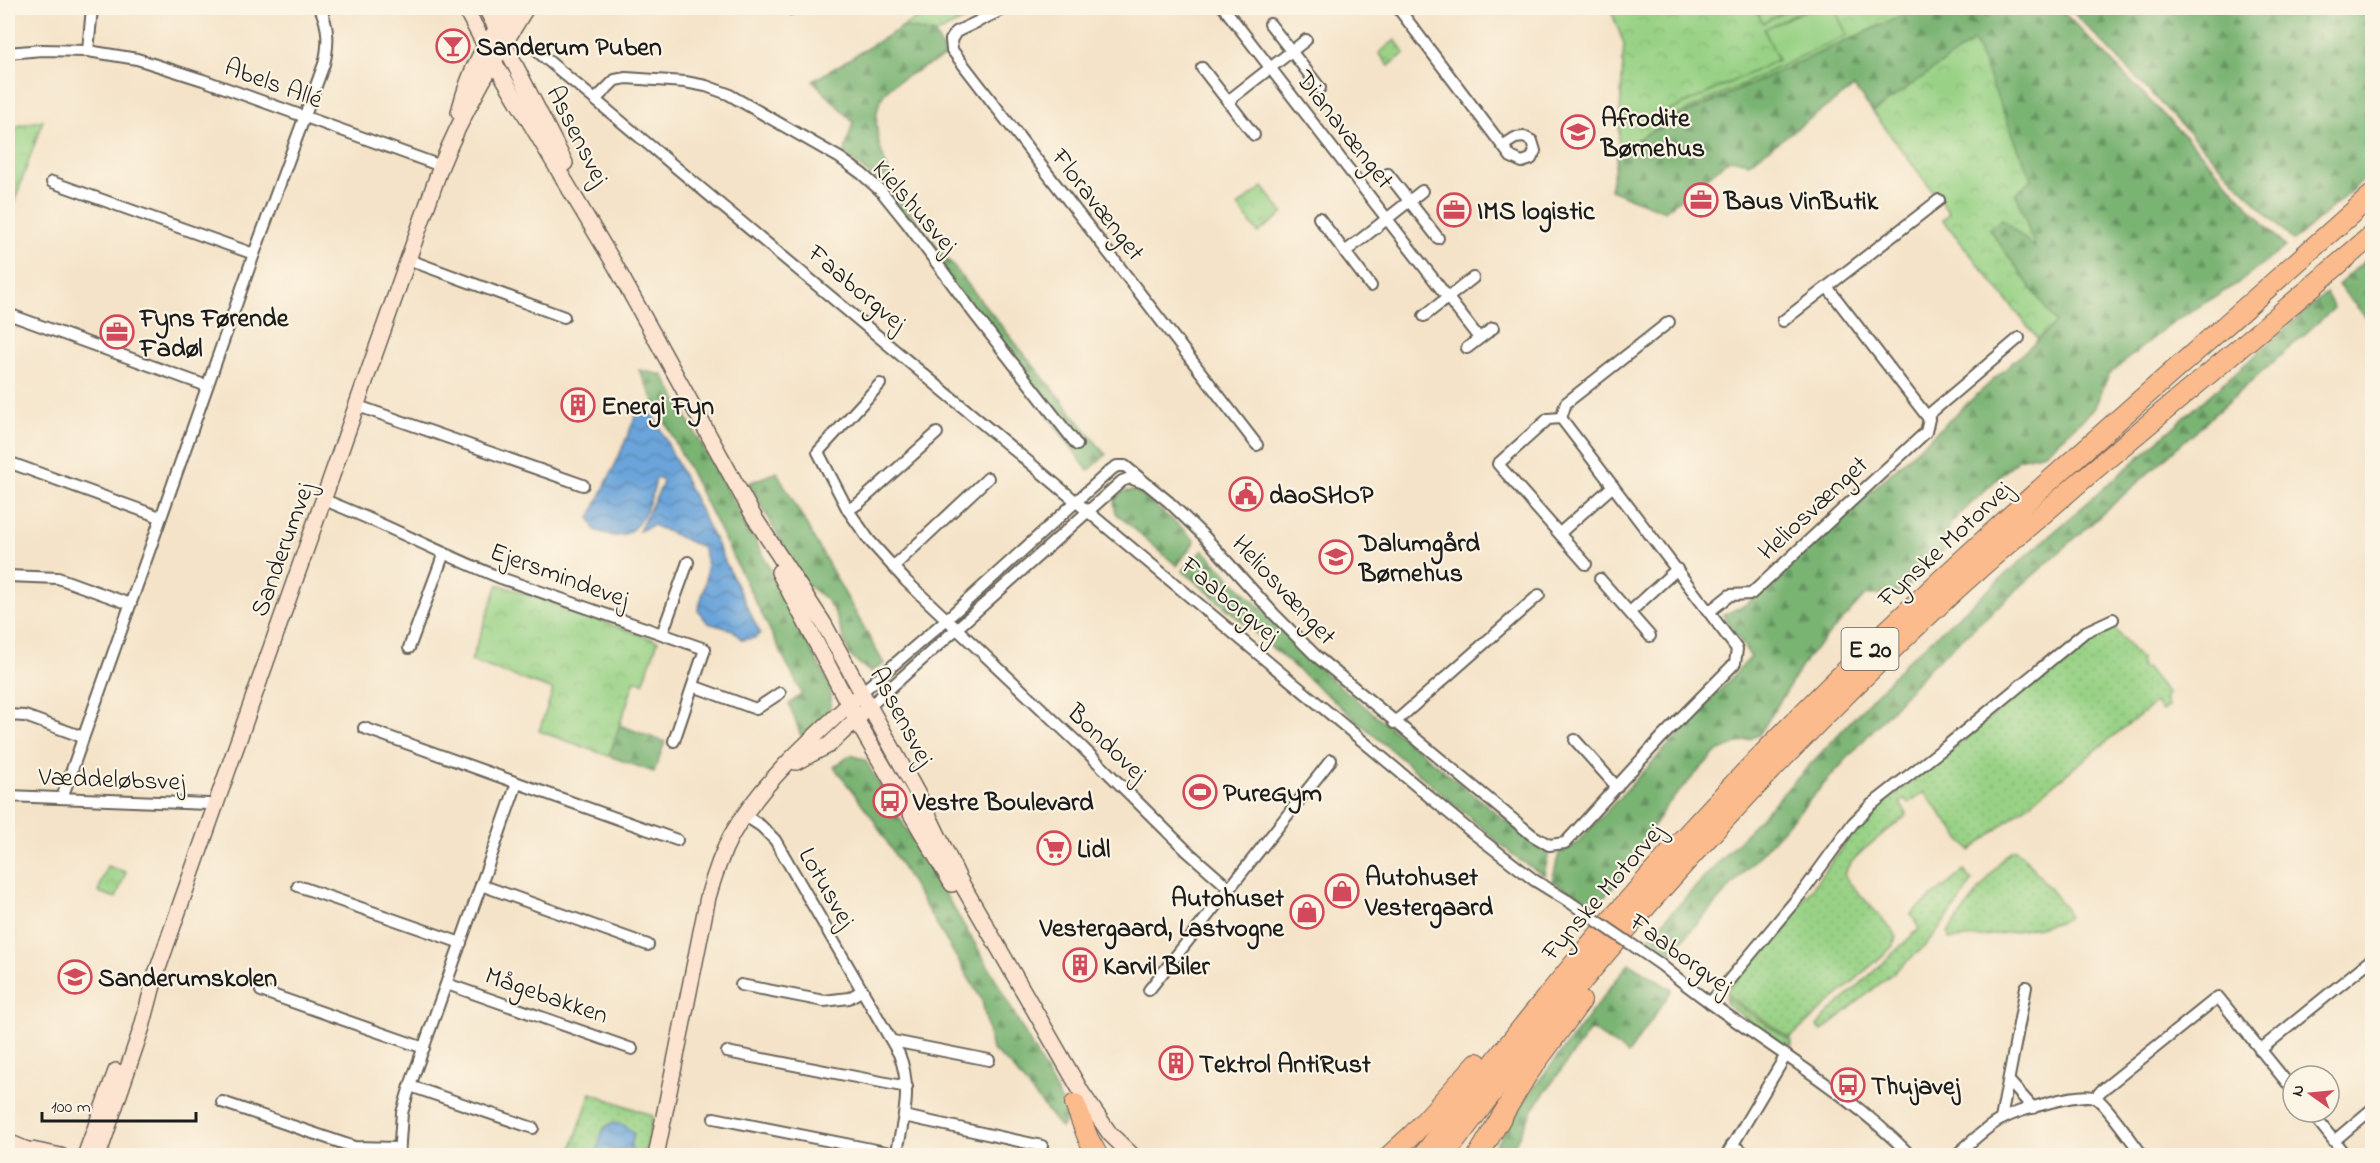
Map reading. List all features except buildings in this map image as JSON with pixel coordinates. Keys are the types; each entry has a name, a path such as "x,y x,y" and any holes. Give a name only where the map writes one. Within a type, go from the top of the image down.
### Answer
{"highway":[{"name":"Fynske Motorvej","path":"1423,1155 1509,1043 1591,944 1731,787 1797,719 1941,580 2373,195"},
{"name":"Fynske Motorvej","path":"1443,1155 1493,1090 1664,884 1852,687 1954,592 2373,236"},
{"path":"1478,1155 1526,1076 1575,1008 1701,856 1749,793"},
{"path":"1389,1155 1413,1134 1446,1099 1535,996 1591,944"},
{"path":"1075,1104 1088,1138 1098,1155"}],"main road":[{"path":"465,8 484,44"},
{"path":"486,8 498,28"},
{"name":"Sanderumvej","path":"451,141 467,81 484,44 513,8"},
{"name":"Sanderumvej","path":"98,1155 142,1027 156,974 441,166 478,88 526,8"},
{"name":"Assensvej","path":"498,28 607,242 615,265"},
{"name":"Assensvej","path":"484,44 615,265 754,518 786,585 820,635 856,698"},
{"name":"Assensvej","path":"754,518 825,624 863,713 1075,1104 1107,1155"},
{"path":"656,1155 708,897 722,855 744,815 783,770 856,698"},
{"path":"783,770 829,745 863,713"},
{"name":"Assensvej","path":"863,713 922,802 959,879 1087,1101 1110,1134 1133,1155"},
{"name":"Sanderumvej","path":"85,1155 141,1004 156,974"},
{"path":"8,1142 35,1153 61,1155"}],"street":[{"path":"88,51 92,8"},
{"path":"62,798 327,52 327,28 320,8"},
{"name":"Floravænget","path":"1006,8 957,32 951,40 952,50 1257,445"},
{"name":"Dianavænget","path":"1224,8 1479,338"},
{"path":"1398,8 1504,145"},
{"name":"Dianavænget","path":"1270,24 1320,88"},
{"name":"Dianavænget","path":"1228,101 1306,40"},
{"name":"Abels Allé","path":"8,53 42,50 88,51 137,59 441,166"},
{"name":"Faaborgvej","path":"539,53 1468,829 1534,880 1660,964 1710,1003 1855,1104 1911,1155"},
{"path":"1202,68 1254,135"},
{"name":"Kielshusvej","path":"596,99 615,80 626,78 706,86 728,94 862,174 882,192 907,223 1077,445"},
{"name":"Dianavænget","path":"1388,174 1438,238"},
{"path":"52,182 254,254"},
{"name":"Dianavænget","path":"1345,252 1422,191"},
{"path":"1783,321 1939,200"},
{"path":"1319,218 1371,286"},
{"path":"409,260 564,316"},
{"path":"1424,316 1473,278"},
{"path":"1828,288 1927,416"},
{"path":"8,314 207,386"},
{"path":"1586,564 1498,464 1548,419 1562,418 1566,403 1669,322"},
{"path":"1467,348 1493,328"},
{"name":"Heliosvænget","path":"1710,611 1730,595 1751,594 1926,432 1929,419 1927,416 2019,338"},
{"path":"880,384 818,452 848,510 869,540 893,567 956,628"},
{"path":"358,406 583,485"},
{"name":"Heliosvænget","path":"1075,500 1117,466 1125,466 1204,536 1289,630 1394,723 1532,835 1549,845 1564,843 1735,663 1737,649 1562,418"},
{"path":"848,510 859,503 937,433"},
{"path":"8,462 160,517"},
{"path":"893,567 988,478"},
{"path":"863,713 1122,481 1130,478 1147,484"},
{"path":"1560,533 1613,486"},
{"name":"Ejersmindevej","path":"324,500 386,525 501,578 705,649 674,741"},
{"path":"856,698 947,619 1075,500"},
{"path":"409,648 444,553"},
{"path":"662,634 688,562"},
{"path":"1630,612 1677,568"},
{"path":"8,576 58,579 130,604"},
{"path":"1600,579 1650,636"},
{"path":"1394,723 1539,595"},
{"path":"1710,1003 1804,889 1853,824 1871,805 2085,632 2113,619"},
{"name":"Bondovej","path":"956,628 1082,747 1187,851 1229,888"},
{"path":"693,686 756,708 780,693"},
{"path":"8,716 25,716 83,737"},
{"path":"364,728 677,840"},
{"path":"1575,740 1617,787"},
{"path":"1149,990 1331,760"},
{"name":"Mågebakken","path":"222,1102 354,1147 398,1152 402,1113 517,783"},
{"name":"Væddeløbsvej","path":"8,796 208,804 215,807"},
{"name":"Lotusvej","path":"714,1118 896,1155 907,1087 907,1074 892,1041 775,840 761,826 744,815"},
{"path":"482,885 648,945"},
{"name":"Mågebakken","path":"298,886 461,943"},
{"path":"2260,1050 2373,959"},
{"name":"Mågebakken","path":"447,984 632,1049"},
{"path":"741,985 824,1001 849,998 863,990"},
{"path":"2001,1119 2026,987"},
{"path":"261,991 424,1048"},
{"path":"2095,1098 2101,1090 2218,997 2281,1075"},
{"path":"892,1041 989,1060"},
{"path":"728,1052 907,1087"},
{"path":"1726,1155 1786,1055"},
{"path":"2009,1081 2033,1108"},
{"path":"411,1086 533,1128"},
{"path":"1955,1155 2001,1119 2079,1096 2095,1098 2143,1155"},
{"path":"2334,1141 2373,1109"},
{"path":"904,1116 1042,1146"},
{"path":"2321,1124 2346,1155"},
{"path":"1732,1145 1749,1155"}],"green space":[{"path":"935,8 988,8 935,34 902,27"},
{"path":"1610,8 1918,8 1670,121 1618,150 1624,44"},
{"path":"1755,8 1792,8 1763,23"},
{"path":"1810,8 1834,8 1847,35 1665,121 1663,114 1778,60 1764,29"},
{"path":"1918,8 1982,8 1986,17 1998,8 2059,8 2200,152 2285,247 2240,282 2173,322 2109,374 2094,409 2045,453 2018,459 1950,524 1944,550 1903,591 1865,596 1807,658 1759,735 1715,753 1666,806 1619,880 1597,905 1552,881 1559,853 1574,846 1751,657 1723,615 1747,604 2056,323 1988,229 2002,218 2034,246 2016,192 1974,41 1873,112 1854,87 1749,163 1730,159 1665,211 1610,190 1618,150 1670,121"},
{"path":"2069,8 2372,8 2372,173 2293,241"},
{"path":"902,27 935,34 946,56 899,81 882,97 877,111 877,128 885,163 892,180 906,208 1106,455 1088,471 882,185 844,154 853,122 813,81"},
{"path":"1395,40 1405,53 1389,66 1379,53"},
{"path":"1974,41 2031,179 2016,193 2035,248 2002,219 1989,229 2056,323 2038,339 1943,220 1949,213 1873,112"},
{"path":"43,120 8,220 8,128"},
{"path":"1263,187 1283,213 1258,233 1238,206"},
{"path":"2372,254 2372,324 2338,285"},
{"path":"2326,293 2334,308 1931,666 1666,958 1645,941 1906,662"},
{"path":"639,370 663,375 762,553 830,687 829,710 821,722 801,736 789,704 802,694"},
{"path":"777,472 884,664 870,672 850,656 835,613 826,599 803,582 749,483"},
{"path":"1135,490 1195,541 1177,566 1116,513 1114,501 1122,492"},
{"path":"1203,550 1327,676 1542,850 1549,851 1544,875 1519,860 1183,571"},
{"path":"498,584 658,641 643,683 635,680 609,756 539,731 553,690 471,661"},
{"path":"2110,628 2115,629 2140,659 2141,667 2147,668 2167,693 2165,698 2168,706 2162,711 2155,703 1970,851 1924,792 1909,803 1905,799 1900,803 1907,814 1905,817 1862,851 1844,874 1892,930 1896,937 1893,946 1790,1038 1727,995 1728,989 1796,910 1857,827 2073,649 2094,635"},
{"path":"619,725 665,742 654,772 609,756"},
{"path":"851,755 865,760 990,969 1069,1115 1061,1128 1011,1066 992,1050 982,1000 872,817 834,767"},
{"path":"2012,850 2016,850 2023,856 2067,910 2068,917 2048,925 1992,935 1949,939 1948,932 2005,856"},
{"path":"107,866 126,872 116,898 98,892"},
{"path":"1964,871 1972,881 1959,903 1923,948 1822,1031 1817,1026 1825,1017 1919,929 1911,914"},
{"path":"1629,963 1672,990 1628,1054 1591,1029 1535,1106 1509,1155 1488,1156 1532,1090"},
{"path":"1726,997 1791,1041 1792,1045 1783,1044 1727,1005"},
{"path":"591,1093 653,1116 645,1155 569,1156"}],"water":[{"path":"645,406 653,414 760,633 755,638 742,640 733,630 708,623 698,610 707,570 702,547 653,525 639,531 663,483 661,478 656,478 648,506 631,531 614,536 595,530 590,518 639,408"},
{"path":"612,1123 624,1125 634,1134 629,1155 595,1155 604,1128"}],"place":[{"name":"Sanderum Puben","path":"453,46"},
{"name":"Afrodite Børnehus","path":"1578,132"},
{"name":"Baus VinButik","path":"1701,200"},
{"name":"IMS logistic","path":"1454,210"},
{"name":"Fyns Førende Fadøl","path":"117,332"},
{"name":"Energi Fyn","path":"578,405"},
{"name":"daoSHOP","path":"1246,494"},
{"name":"Dalumgård Børnehus","path":"1336,557"},
{"name":"PureGym","path":"1200,792"},
{"name":"Vestre Boulevard","path":"890,801"},
{"name":"Lidl","path":"1054,848"},
{"name":"Autohuset Vestergaard","path":"1342,891"},
{"name":"Autohuset Vestergaard, Lastvogne","path":"1307,912"},
{"name":"Karvil Biler","path":"1080,965"},
{"name":"Sanderumskolen","path":"75,977"},
{"name":"Tektrol AntiRust","path":"1176,1063"},
{"name":"Thujavej","path":"1848,1085"}]}
